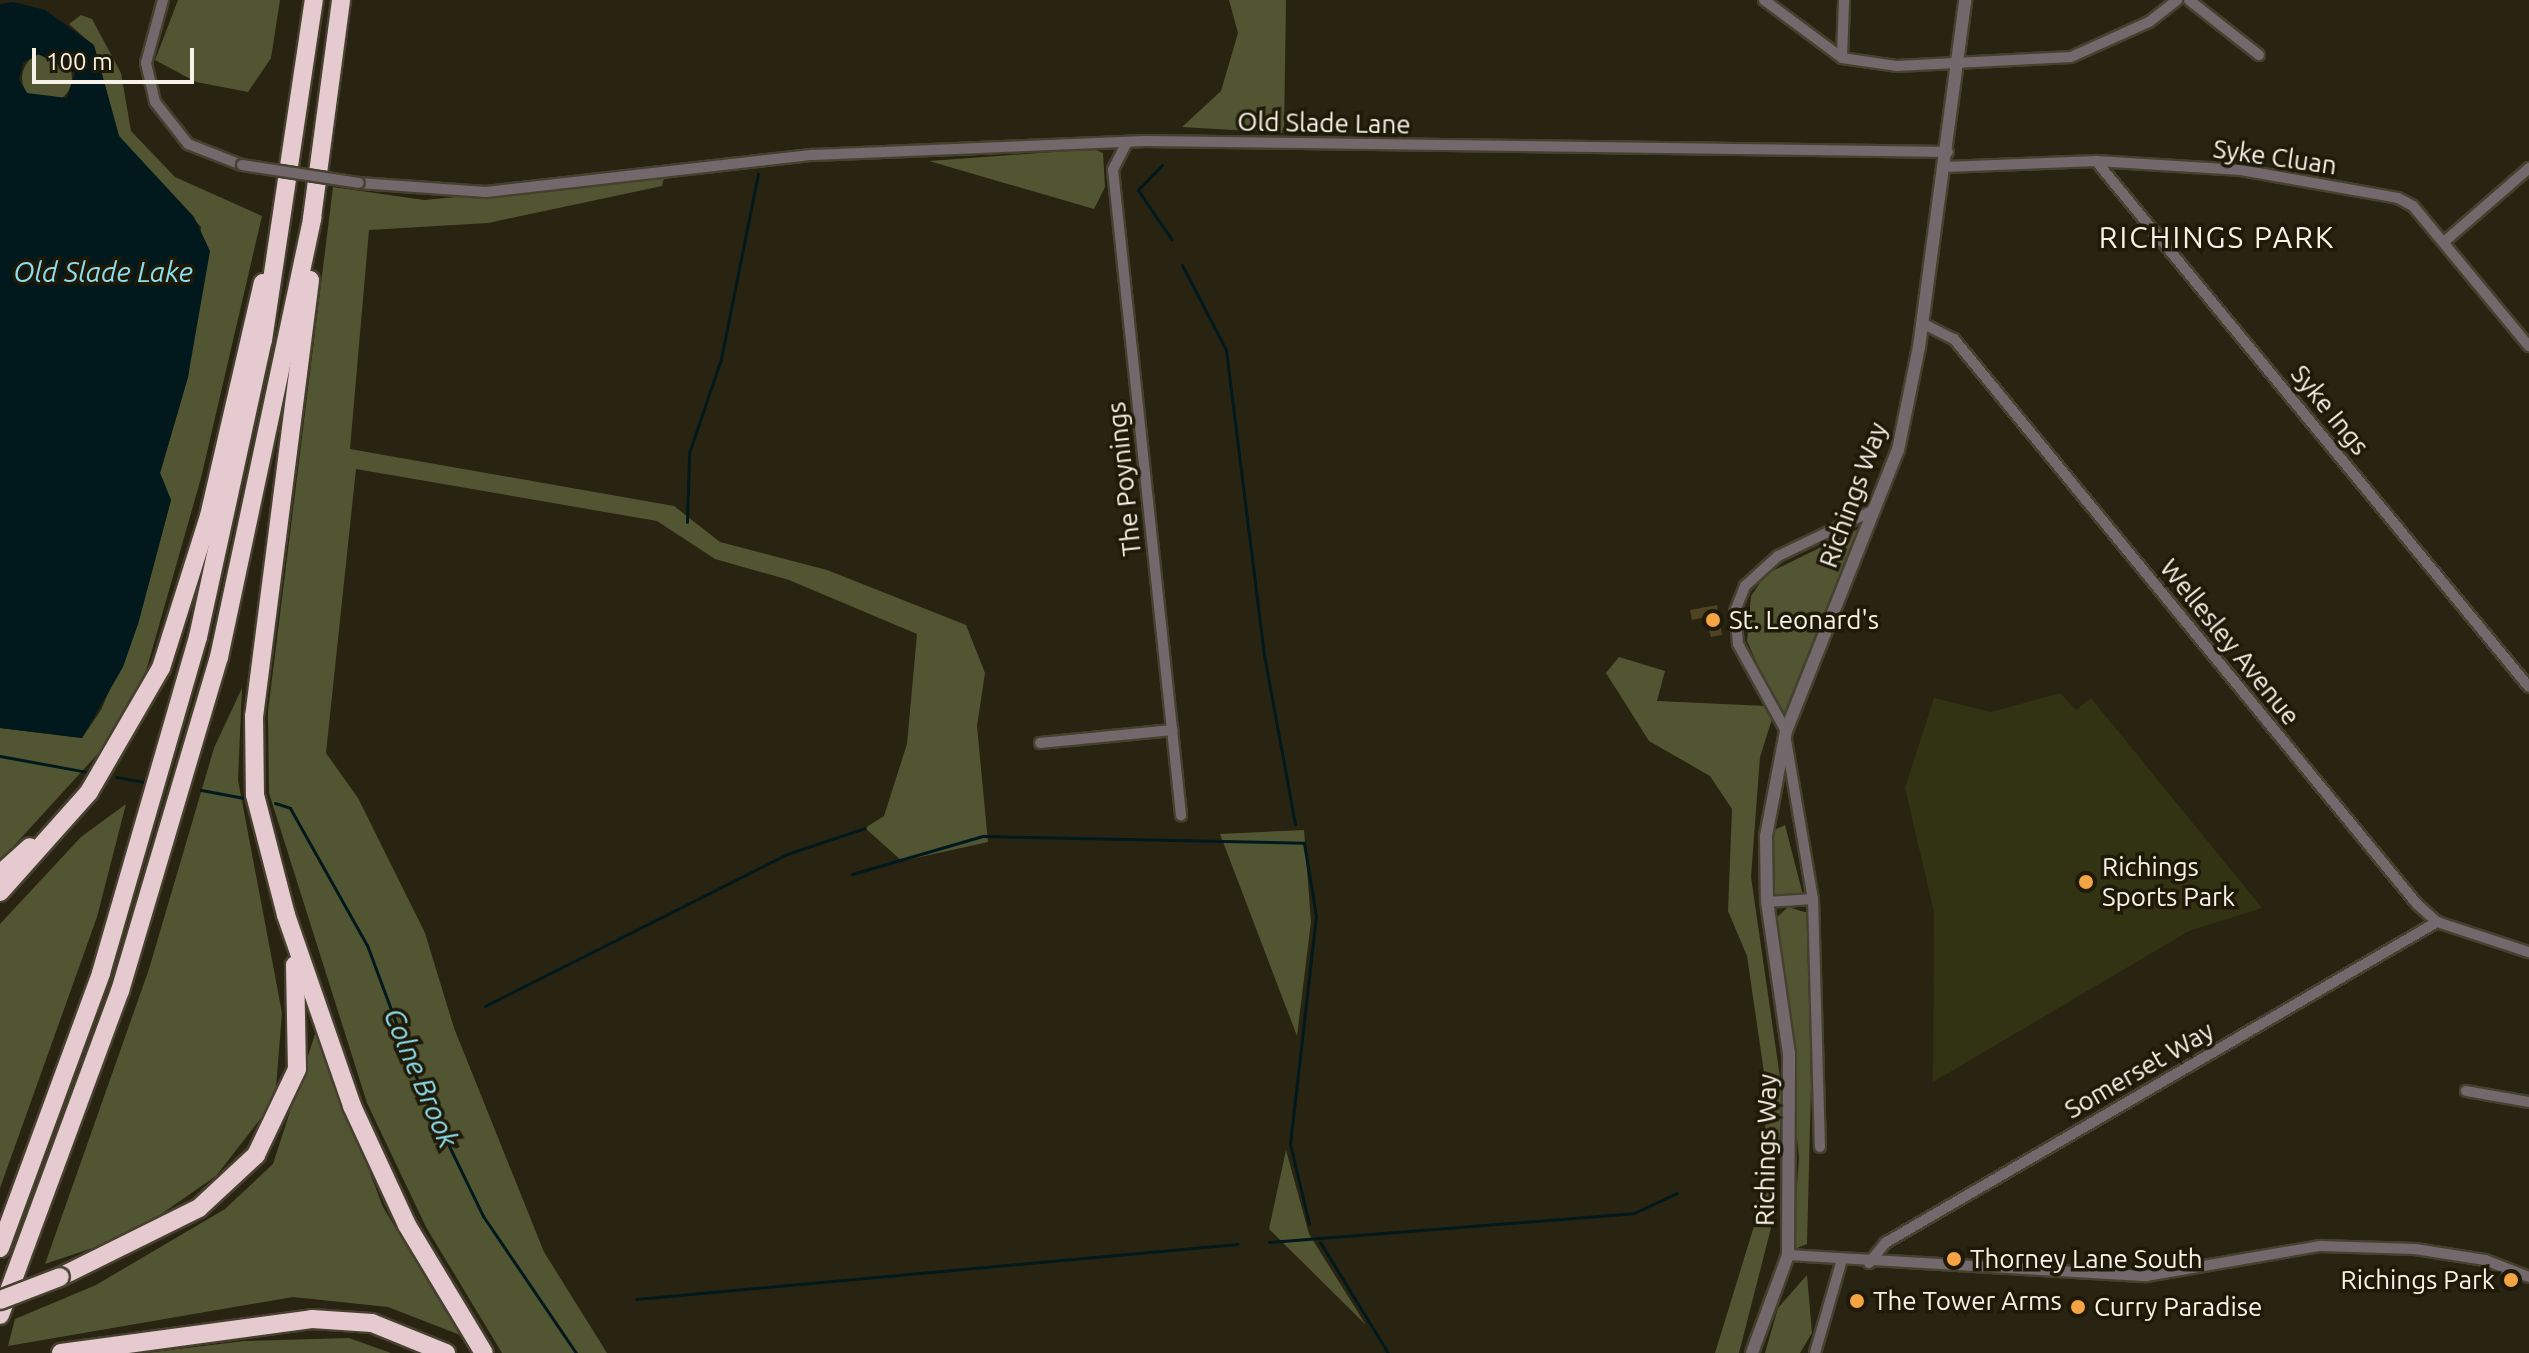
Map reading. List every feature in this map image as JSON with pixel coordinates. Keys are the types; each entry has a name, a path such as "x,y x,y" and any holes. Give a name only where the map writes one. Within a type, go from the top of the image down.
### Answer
{"highway":[{"path":"0,1248 101,973 168,752 243,446 284,217 314,0"},
{"path":"0,1315 106,1033 172,828 251,528 312,218 341,0"},
{"path":"0,892 72,814 139,715 173,635 284,217"},
{"path":"312,218 308,306 253,747 261,825 286,915 380,1170 484,1353"},
{"path":"0,874 72,814"},
{"path":"0,1300 60,1277 199,1208 237,1177 270,1134 291,1088 300,1041 286,915"},
{"path":"61,1353 312,1319 372,1323 446,1353"}],"street":[{"name":"Old Slade Lane","path":"163,0 146,63 155,102 188,144 242,165 359,183 486,192 700,166 1127,142 1948,152"},
{"path":"1764,0 1842,58 1959,65 2071,57 2149,22 2177,0"},
{"path":"1842,58 1844,0"},
{"name":"Richings Way","path":"1752,1353 1788,1255 1789,1054 1767,902 1766,836 1785,733 1898,450 1922,323 1948,152 1965,0"},
{"path":"2189,0 2259,55"},
{"name":"The Poynings","path":"1127,142 1113,170 1181,815"},
{"name":"Syke Cluan","path":"1945,167 2096,161 2241,170 2398,198 2444,242 2529,346"},
{"name":"Syke Ings","path":"2096,161 2529,687"},
{"path":"2444,242 2529,168"},
{"name":"Wellesley Avenue","path":"1922,323 1954,339 2437,922"},
{"path":"1785,733 1738,644 1735,611 1745,586 1778,556 1874,510"},
{"path":"1040,743 1172,730"},
{"name":"Richings Way","path":"1785,733 1813,899 1820,1147"},
{"path":"1767,902 1813,899"},
{"path":"2437,922 2529,952"},
{"name":"Somerset Way","path":"1869,1263 1885,1243 2437,922"},
{"path":"2466,1091 2529,1102"},
{"path":"1788,1255 1841,1263 2146,1276 2320,1246 2415,1249 2485,1260 2529,1277"},
{"path":"1815,1353 1841,1263"}],"green space":[{"path":"178,0 280,0 271,58 248,92 196,82 155,60"},
{"path":"1229,0 1286,0 1284,133 1182,127 1221,91 1238,33"},
{"path":"81,15 92,19 121,73 131,131 175,177 262,216 201,478 146,671 105,746 0,861 0,728 82,738 101,710 138,624 171,500 160,473 188,377 201,227 119,136 94,46 69,24"},
{"path":"47,53 64,61 72,78 64,95 47,103 30,95 22,78 30,61"},
{"path":"1094,149 1103,153 1105,187 1094,209 929,161"},
{"path":"664,178 662,186 488,223 369,230 350,449 674,506 720,542 827,570 966,625 985,673 977,726 988,842 902,861 865,828 884,816 907,744 917,634 789,580 715,559 657,521 356,469 326,753 358,798 425,933 454,1028 544,1252 607,1353 502,1353 426,1227 367,1103 269,793 268,711 333,187 424,200"},
{"path":"1858,529 1782,719 1747,641 1751,596 1766,574"},
{"path":"1619,657 1665,671 1657,701 1766,706 1773,716 1760,757 1751,877 1783,1098 1772,1224 1739,1353 1715,1353 1755,1223 1768,1100 1747,956 1728,911 1732,809 1710,776 1649,741 1606,673"},
{"path":"242,688 238,780 282,1013 275,1100 216,1176 131,1235 45,1264 149,969 214,748"},
{"name":"Richings Sports Park","path":"2060,693 2076,710 2091,698 2262,908 2189,931 1933,1082 1934,912 1905,788 1934,698 1991,712"},
{"path":"126,804 97,917 0,1188 0,924 81,837"},
{"path":"1785,825 1803,895 1774,898 1772,831"},
{"path":"1304,830 1311,922 1297,1036 1220,834"},
{"path":"1788,907 1808,913 1811,1088 1807,1244 1792,1250 1799,1158 1775,919"},
{"path":"316,1031 383,1207 460,1335 388,1307 293,1297 8,1346 15,1319 96,1285 225,1209 273,1164"},
{"path":"1286,1150 1309,1234 1366,1325 1269,1229"},
{"path":"1807,1275 1812,1333 1800,1353 1765,1353 1778,1308"},
{"path":"349,1338 391,1353 146,1353 244,1341"}],"water":[{"name":"Old Slade Lake","path":"13,2 45,10 94,45 119,136 194,217 210,251 188,377 160,473 171,500 138,624 123,667 82,738 0,728 0,4","holes":["38,54 75,73 67,98 27,93 19,80 23,63"]}],"building":[{"name":"St. Leonard's","path":"1717,605 1722,635 1711,637 1705,617 1692,620 1690,610"}],"waterway":[{"path":"1162,165 1138,190 1172,240"},
{"path":"687,522 689,453 721,359 758,174"},
{"path":"1182,265 1226,350 1264,655 1295,824"},
{"name":"Colne Brook","path":"0,756 87,772"},
{"name":"Colne Brook","path":"116,777 145,782"},
{"name":"Colne Brook","path":"201,790 249,799"},
{"name":"Colne Brook","path":"275,803 290,808 367,945 418,1082 483,1216 576,1353"},
{"path":"485,1006 787,854 865,828"},
{"path":"852,874 983,836 1304,843 1316,916 1290,1144 1309,1224"},
{"path":"1269,1242 1634,1213 1677,1193"},
{"path":"1320,1242 1388,1353"},
{"path":"636,1299 1237,1244"}],"place":[{"name":"St. Leonard's","path":"1713,620"},
{"name":"Richings Sports Park","path":"2086,882"},
{"name":"Thorney Lane South","path":"1954,1259"},
{"name":"Richings Park","path":"2511,1280"},
{"name":"The Tower Arms","path":"1857,1301"},
{"name":"Curry Paradise","path":"2078,1307"}],"district":[{"name":"RICHINGS PARK","path":"2217,237"}]}
